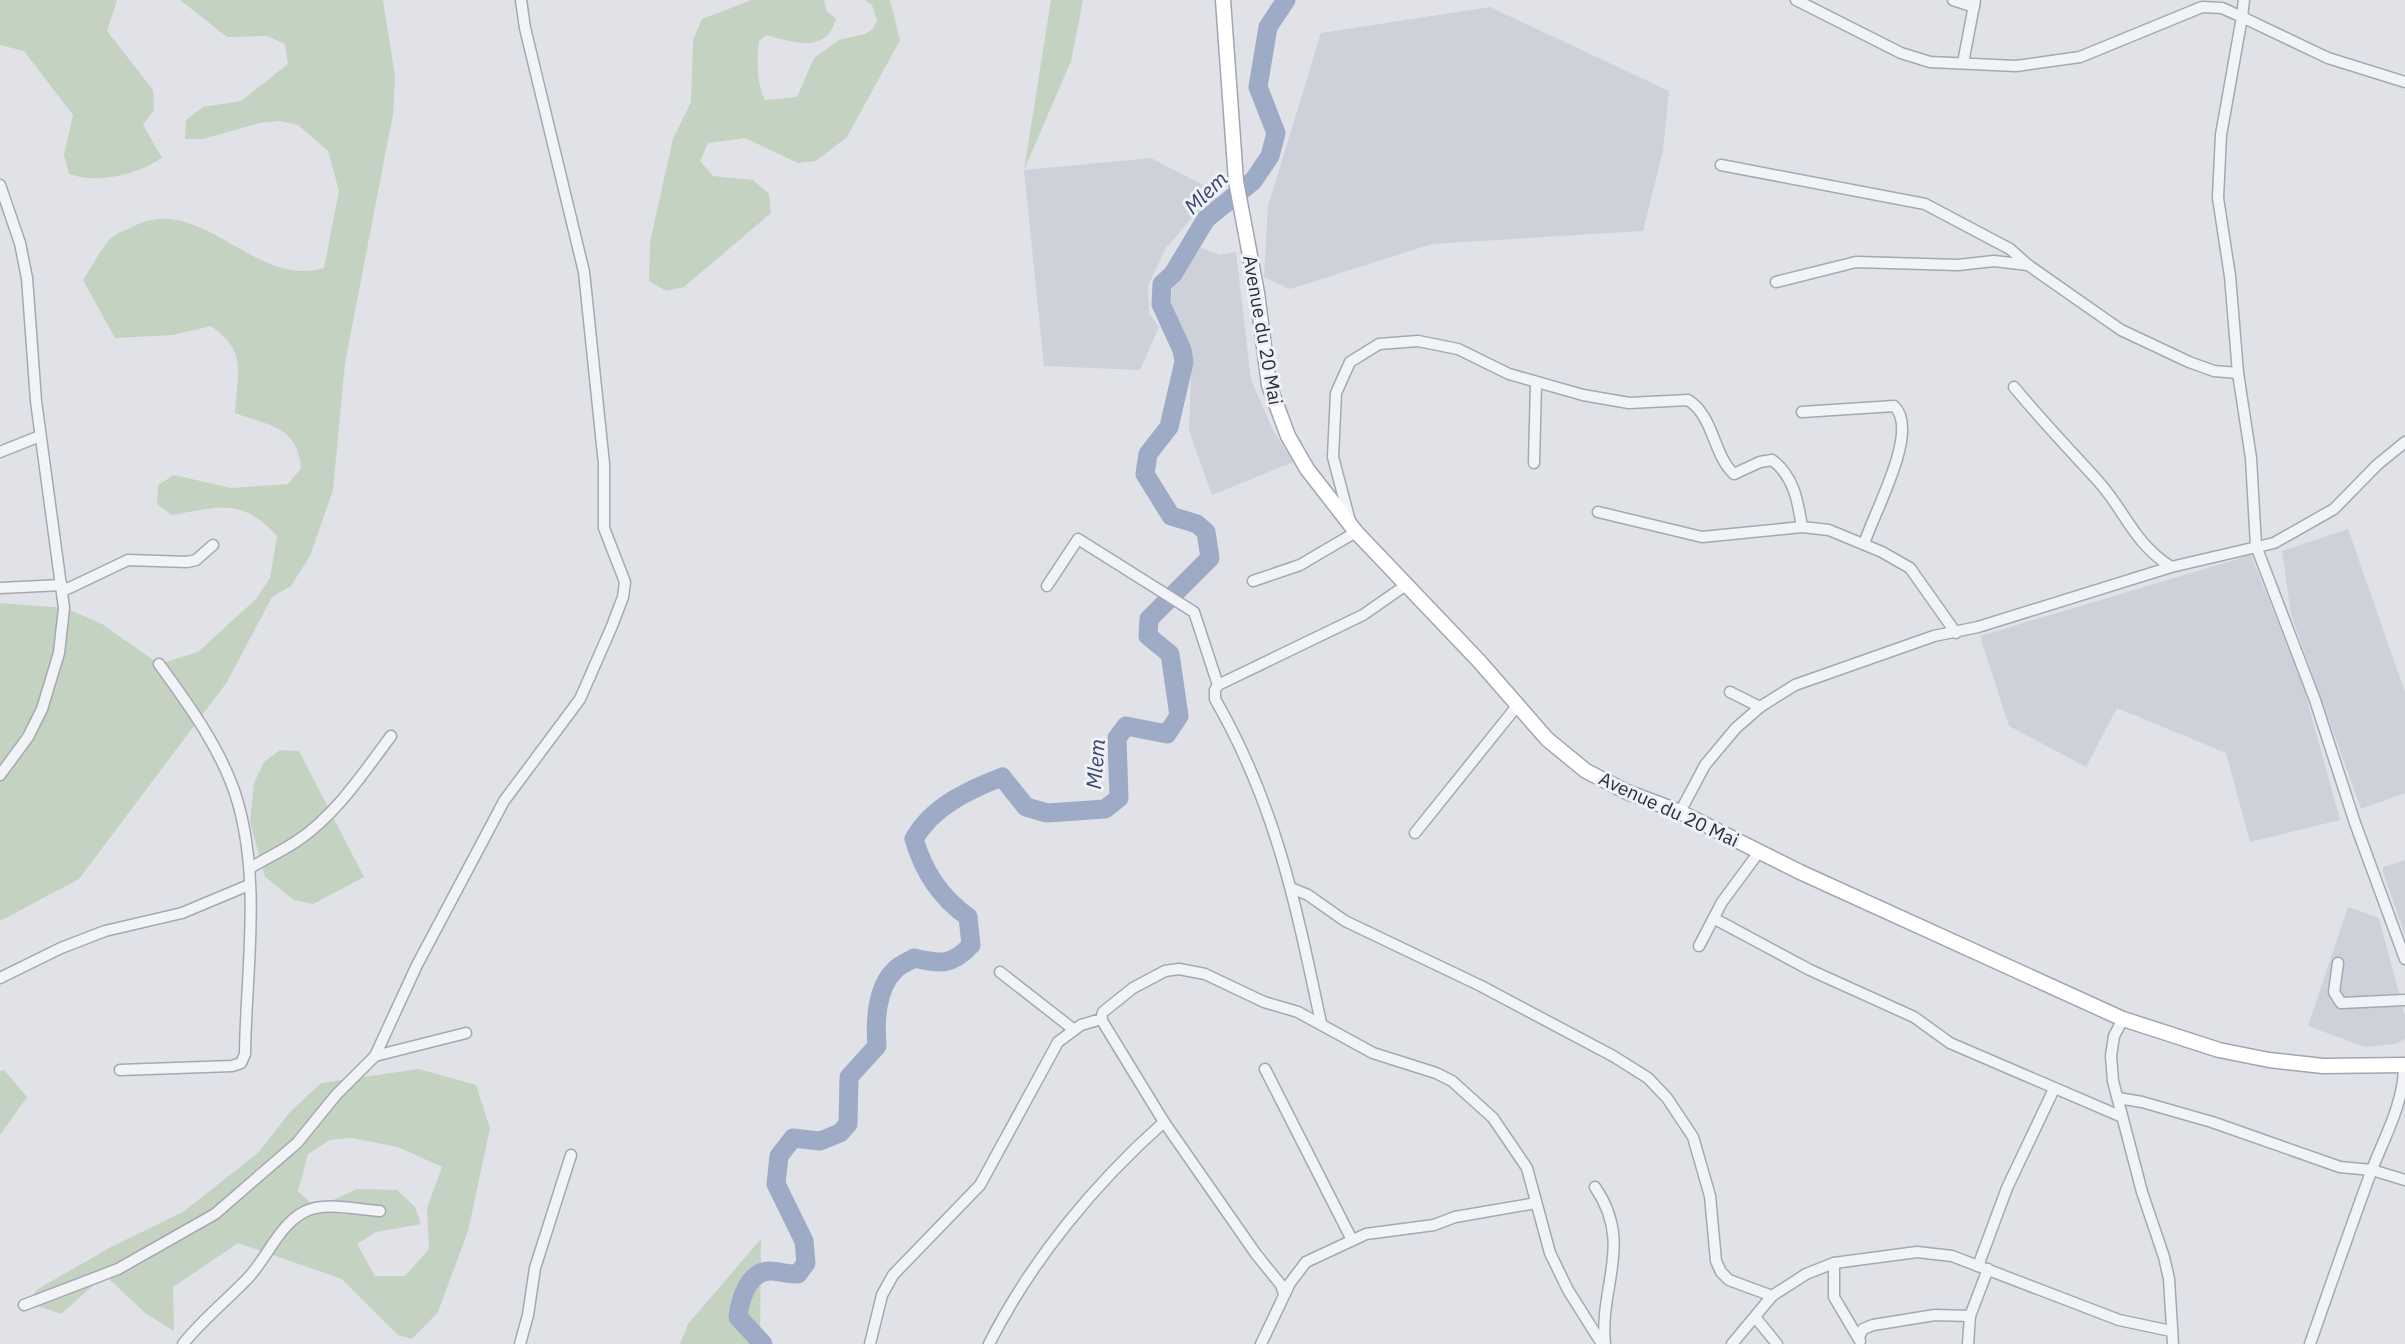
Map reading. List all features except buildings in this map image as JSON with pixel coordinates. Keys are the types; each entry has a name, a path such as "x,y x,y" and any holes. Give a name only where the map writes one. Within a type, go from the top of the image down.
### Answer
{"main road":[{"name":"Avenue du 20 Mai","path":"1223,0 1237,188 1273,402 1307,469 1353,529 1547,739 1587,771 1627,792 1680,812 1759,852 2123,1019 2219,1050 2269,1060 2323,1066 2404,1065"}],"street":[{"path":"24,1305 118,1269 215,1214 297,1143 336,1095 375,1056 417,965 504,801 580,699 623,597 622,569 604,528 602,436 584,272 525,28 521,0"},
{"path":"1796,0 1901,53 1930,62 2016,66 2080,57 2202,7 2222,8 2328,58 2405,82"},
{"path":"1953,0 1974,3 1963,63"},
{"path":"2244,0 2218,168 2238,373 2251,457 2256,545 2315,700 2355,823 2405,959"},
{"path":"1721,165 1925,204 2010,249 2028,265 2121,330 2189,362 2214,371 2238,373"},
{"path":"0,185 20,243 27,278 40,436 63,588 64,620 51,684 36,723 0,775"},
{"path":"1776,282 1856,262 1958,265 1994,261 2028,265"},
{"path":"1253,581 1300,565 1317,552 1337,545 1353,529 1333,457 1332,427 1336,393 1350,362 1379,344 1418,341 1458,349 1536,383 1629,403 1688,400 1695,404 1734,474 1760,462 1772,460 1782,467 1791,482 1802,527"},
{"path":"1534,463 1536,383"},
{"path":"2014,387 2078,462 2099,482 2134,536 2171,567"},
{"path":"1802,412 1894,406 1901,412 1904,422 1898,454 1864,544"},
{"path":"0,452 40,436"},
{"path":"1680,812 1705,765 1736,728 1760,707 1795,685 1934,636 1956,633 2171,567 2256,545 2274,543 2334,509 2377,465 2405,442"},
{"path":"1598,512 1702,537 1802,527 1829,530 1864,544 1910,568 1956,633"},
{"path":"1047,586 1078,539 1194,612 1218,685"},
{"path":"0,589 63,588 128,560 187,562 196,559 213,545"},
{"path":"1321,1023 1292,888 1262,792 1244,748 1216,699 1214,690 1218,685 1363,615 1406,585"},
{"path":"120,1070 241,1063 245,1054 250,868 237,800 212,746 159,664"},
{"path":"1730,692 1760,707"},
{"path":"1415,833 1517,706"},
{"path":"250,868 298,840 318,823 350,790 391,736"},
{"path":"1699,946 1729,891 1759,852"},
{"path":"0,978 61,948 105,931 182,913 249,885"},
{"path":"1292,888 1308,895 1345,921 1518,1005 1621,1060 1648,1078 1667,1098 1687,1127 1697,1149 1710,1196 1717,1261 1721,1272 1729,1280 1772,1296"},
{"path":"1715,919 1810,970 1914,1017 1951,1043 2120,1116"},
{"path":"2338,963 2334,992 2341,1003 2405,1000"},
{"path":"1284,1294 1281,1285 1256,1254 1164,1122 1101,1019 1103,1012 1133,988 1165,971 1179,969 1205,974 1264,1002 1321,1023 1373,1053 1436,1073 1475,1099 1516,1149 1527,1168 1558,1271 1603,1344"},
{"path":"1000,972 1073,1030"},
{"path":"870,1344 882,1295 893,1275 980,1185 1058,1042 1073,1030 1101,1019"},
{"path":"2123,1019 2114,1036 2111,1056 2120,1116 2164,1257 2169,1279 2173,1344"},
{"path":"375,1056 466,1033"},
{"path":"2310,1344 2372,1170 2389,1131 2404,1080 2404,1065"},
{"path":"1265,1069 1352,1240"},
{"path":"1968,1344 1970,1315 2007,1188 2054,1089"},
{"path":"2118,1098 2200,1118 2340,1167 2372,1170 2405,1180"},
{"path":"989,1344 1026,1279 1089,1196 1164,1122"},
{"path":"520,1344 528,1315 535,1268 571,1155"},
{"path":"1595,1187 1612,1219 1615,1245 1603,1344"},
{"path":"1261,1344 1284,1294 1306,1262 1352,1240 1386,1229 1434,1225 1455,1217 1536,1203"},
{"path":"183,1344 212,1310 251,1276 262,1257 306,1211 317,1208 380,1211"},
{"path":"1732,1344 1772,1296 1806,1274 1834,1263 1917,1252 1938,1252 2119,1320 2171,1331"},
{"path":"1834,1263 1834,1297 1860,1341"},
{"path":"1860,1341 1863,1329 1873,1325 1935,1315 1970,1315"},
{"path":"1755,1317 1777,1344"}],"shaded area":[{"path":"1490,7 1669,91 1663,151 1643,231 1432,244 1290,289 1264,277 1268,206 1321,33"},
{"path":"1151,158 1207,187 1217,200 1195,214 1166,248 1148,286 1149,313 1159,327 1140,370 1044,366 1024,170"},
{"path":"1194,245 1220,255 1236,252 1251,380 1273,430 1293,462 1212,495 1189,431 1191,377 1171,309 1172,283"},
{"path":"2348,529 2405,692 2405,793 2361,809 2291,615 2282,551"},
{"path":"2251,555 2304,689 2340,820 2250,842 2226,753 2117,708 2086,767 2009,726 1980,636"},
{"path":"2405,860 2405,935 2383,867"},
{"path":"2348,907 2379,918 2405,1016 2405,1039 2395,1044 2365,1047 2308,1026"}],"green space":[{"path":"0,0 117,0 107,31 153,90 154,110 143,125 162,158 141,169 117,176 92,178 69,174 64,155 73,115 24,51 0,45"},
{"path":"180,0 383,0 395,76 393,114 345,363 333,490 310,556 291,586 272,597 227,682 79,879 0,921 0,603 65,608 102,624 159,664 198,652 256,599 270,578 277,536 252,515 241,510 217,508 172,515 157,504 158,485 174,475 231,488 288,484 301,468 299,454 288,436 270,425 235,413 238,364 231,345 223,336 211,326 173,335 115,338 83,280 112,237 134,226 159,219 182,221 205,230 275,266 299,271 324,268 339,191 328,151 298,125 280,121 260,123 203,139 185,139 186,120 203,107 241,101 288,64 285,44 267,36 227,37"},
{"path":"752,0 824,0 827,12 836,18 832,30 817,41 798,42 766,35 759,41 759,78 765,100 797,97 814,58 839,40 865,34 873,29 877,20 872,5 865,0 890,0 900,40 847,137 816,161 798,163 745,138 708,143 700,161 713,176 753,180 769,194 771,213 684,287 666,291 649,281 650,242 673,139 691,102 693,40 702,19"},
{"path":"1051,0 1083,0 1071,61 1024,170"},
{"path":"280,750 299,751 364,877 313,904 294,900 265,877 250,822 254,783 264,762"},
{"path":"419,1069 476,1085 490,1128 468,1231 438,1312 412,1339 398,1335 342,1279 238,1243 173,1287 174,1331 145,1313 105,1275 61,1314 29,1303 24,1305 38,1289 111,1247 183,1212 258,1153 290,1112 321,1083","holes":["352,1138 398,1147 442,1167 427,1208 429,1249 405,1276 375,1276 357,1244 376,1232 421,1224 415,1207 397,1190 357,1189 316,1208 298,1191 308,1154 330,1140"]},
{"path":"4,1070 27,1097 0,1135 0,1071"},
{"path":"761,1239 760,1344 680,1344 688,1324"}],"waterway":[{"name":"Mlem","path":"763,1344 738,1317 746,1288 762,1272 798,1274 806,1263 804,1241 776,1184 779,1156 793,1138 820,1141 840,1133 848,1124 849,1077 877,1046 876,1027 880,996 895,970 914,958 945,962 958,957 971,945 968,917 949,901 934,883 914,839 931,818 952,801 1002,777 1026,807 1047,813 1105,809 1119,798 1117,738 1126,726 1167,734 1179,716 1170,654 1148,636 1149,619 1210,558 1206,532 1197,524 1171,516 1145,474 1148,454 1169,427 1184,362 1182,350 1161,304 1162,284 1173,274 1206,219 1253,181 1270,156 1276,133 1258,87 1268,27 1286,0"}]}
